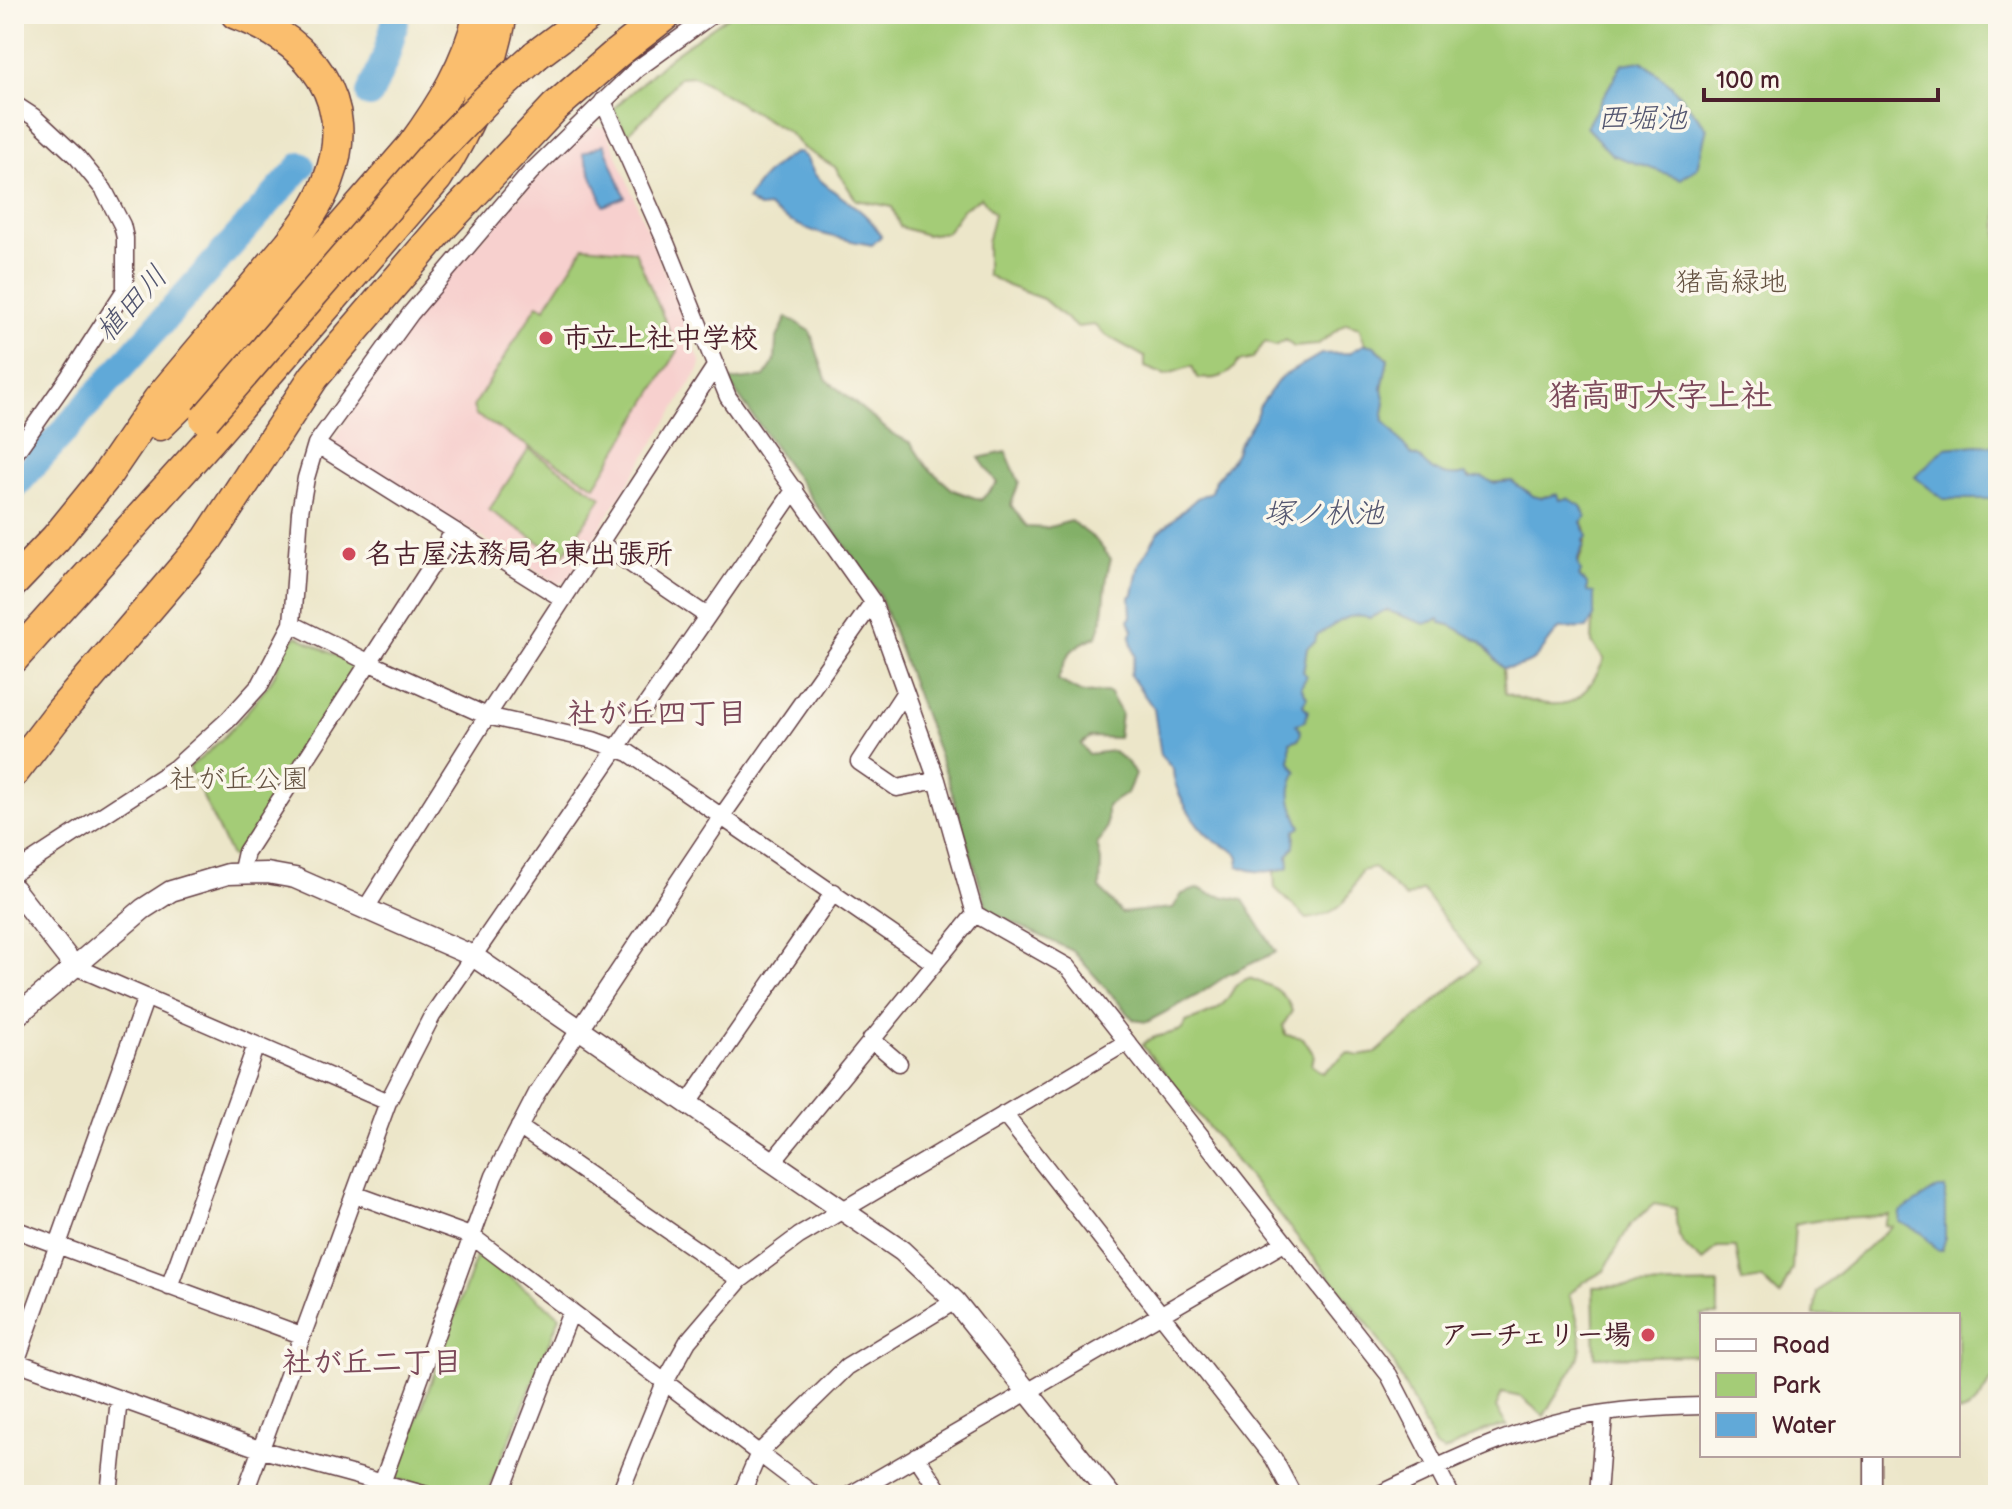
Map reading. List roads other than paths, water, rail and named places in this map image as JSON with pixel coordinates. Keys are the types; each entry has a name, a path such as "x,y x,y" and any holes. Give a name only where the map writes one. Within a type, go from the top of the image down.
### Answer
{"highway":[{"path":"14,582 56,538 104,479 158,400 306,222 328,182 334,161 337,122 330,95 317,69 289,41 236,14"},
{"path":"104,479 229,357 412,146 457,78 479,14"},
{"path":"14,772 61,711 207,540 314,377 452,182 478,133 494,80 503,14"},
{"path":"14,658 219,430 437,178 453,154 477,102 503,14"},
{"path":"38,632 205,419 431,157 487,99 536,55 591,14"},
{"path":"314,377 444,225 514,149 586,80 667,14"}],"street":[{"path":"14,873 175,768 196,751 260,685 292,624 300,512 316,444 411,313 530,173 637,69 713,14"},
{"path":"603,101 728,397 873,602 937,780 975,914 1068,967 1389,1375 1451,1495"},
{"path":"14,104 34,117 77,157 104,190 122,225 125,238 125,290 14,455"},
{"path":"366,908 716,365"},
{"path":"316,444 563,599"},
{"path":"244,1495 388,1102 432,1016 615,746 795,489"},
{"path":"241,874 246,852 454,531"},
{"path":"600,543 707,616"},
{"path":"382,1483 494,1176 519,1127 579,1028 722,816 873,602"},
{"path":"292,624 487,716 615,746 834,892 934,963"},
{"path":"905,692 859,762 897,788 937,780"},
{"path":"14,1018 143,909 171,891 202,880 267,873 295,878 366,908 473,956 902,1251 955,1301 1110,1495"},
{"path":"14,889 74,966 388,1102"},
{"path":"688,1103 834,892"},
{"path":"773,1161 975,914"},
{"path":"146,997 15,1364 259,1449 427,1495"},
{"path":"871,1039 899,1063"},
{"path":"619,1495 665,1382 688,1341 740,1280 799,1236 1127,1042"},
{"path":"169,1287 256,1045"},
{"path":"1004,1114 1274,1459 1293,1495"},
{"path":"519,1127 740,1280"},
{"path":"354,1194 473,1237 814,1495"},
{"path":"14,1229 301,1335"},
{"path":"850,1495 1284,1243"},
{"path":"741,1495 759,1453 847,1367 955,1301"},
{"path":"500,1495 571,1312"},
{"path":"109,1495 119,1399"},
{"path":"1378,1495 1512,1437 1587,1415 1642,1408 1700,1406"},
{"path":"1598,1495 1604,1414"},
{"path":"916,1456 942,1495"},
{"path":"1873,1457 1873,1495"}],"water":[{"name":"西堀池","path":"1642,61 1670,84 1707,128 1697,168 1681,179 1612,155 1586,127 1622,64"},
{"path":"604,144 625,197 604,206 583,153"},
{"path":"798,152 807,159 816,176 875,226 881,236 872,245 804,228 768,207 759,208 747,200 769,172"},
{"name":"塚ノ杁池","path":"1365,344 1374,346 1388,359 1382,389 1384,421 1412,455 1428,467 1440,473 1465,474 1470,479 1482,477 1494,483 1512,481 1533,496 1541,498 1557,494 1559,500 1568,498 1581,506 1586,517 1581,522 1588,536 1583,541 1578,558 1579,577 1587,584 1587,592 1594,593 1594,617 1587,628 1559,629 1537,657 1524,665 1503,668 1482,643 1441,623 1439,619 1425,624 1386,610 1370,618 1349,617 1317,635 1315,642 1307,648 1303,672 1307,676 1301,687 1307,697 1303,705 1308,711 1305,721 1296,724 1301,732 1299,739 1290,742 1290,762 1297,772 1291,786 1291,800 1301,827 1295,831 1294,846 1288,855 1289,867 1269,871 1251,870 1238,866 1237,854 1213,840 1199,826 1186,808 1173,769 1161,756 1154,709 1130,675 1135,656 1130,637 1133,630 1129,620 1130,597 1139,564 1158,533 1197,498 1211,492 1233,458 1259,407 1280,378 1321,354 1349,353"},
{"path":"1998,446 1998,499 1943,499 1915,477 1945,448"},
{"path":"1938,1188 1945,1188 1945,1240 1942,1250 1937,1250 1922,1233 1899,1222 1900,1212"}],"waterway":[{"name":"植田川","path":"370,94 385,59 395,23"},
{"name":"植田川","path":"14,487 301,166"}],"place":[{"name":"市立上社中学校","path":"546,338"},
{"name":"名古屋法務局名東出張所","path":"349,554"},
{"name":"アーチェリー場","path":"1648,1335"}],"district":[{"name":"猪高町大字上社","path":"1660,396"},
{"name":"社が丘四丁目","path":"657,714"},
{"name":"社が丘二丁目","path":"372,1363"}],"park label":[{"name":"猪高緑地","path":"1731,282"},
{"name":"社が丘公園","path":"239,779"}]}
